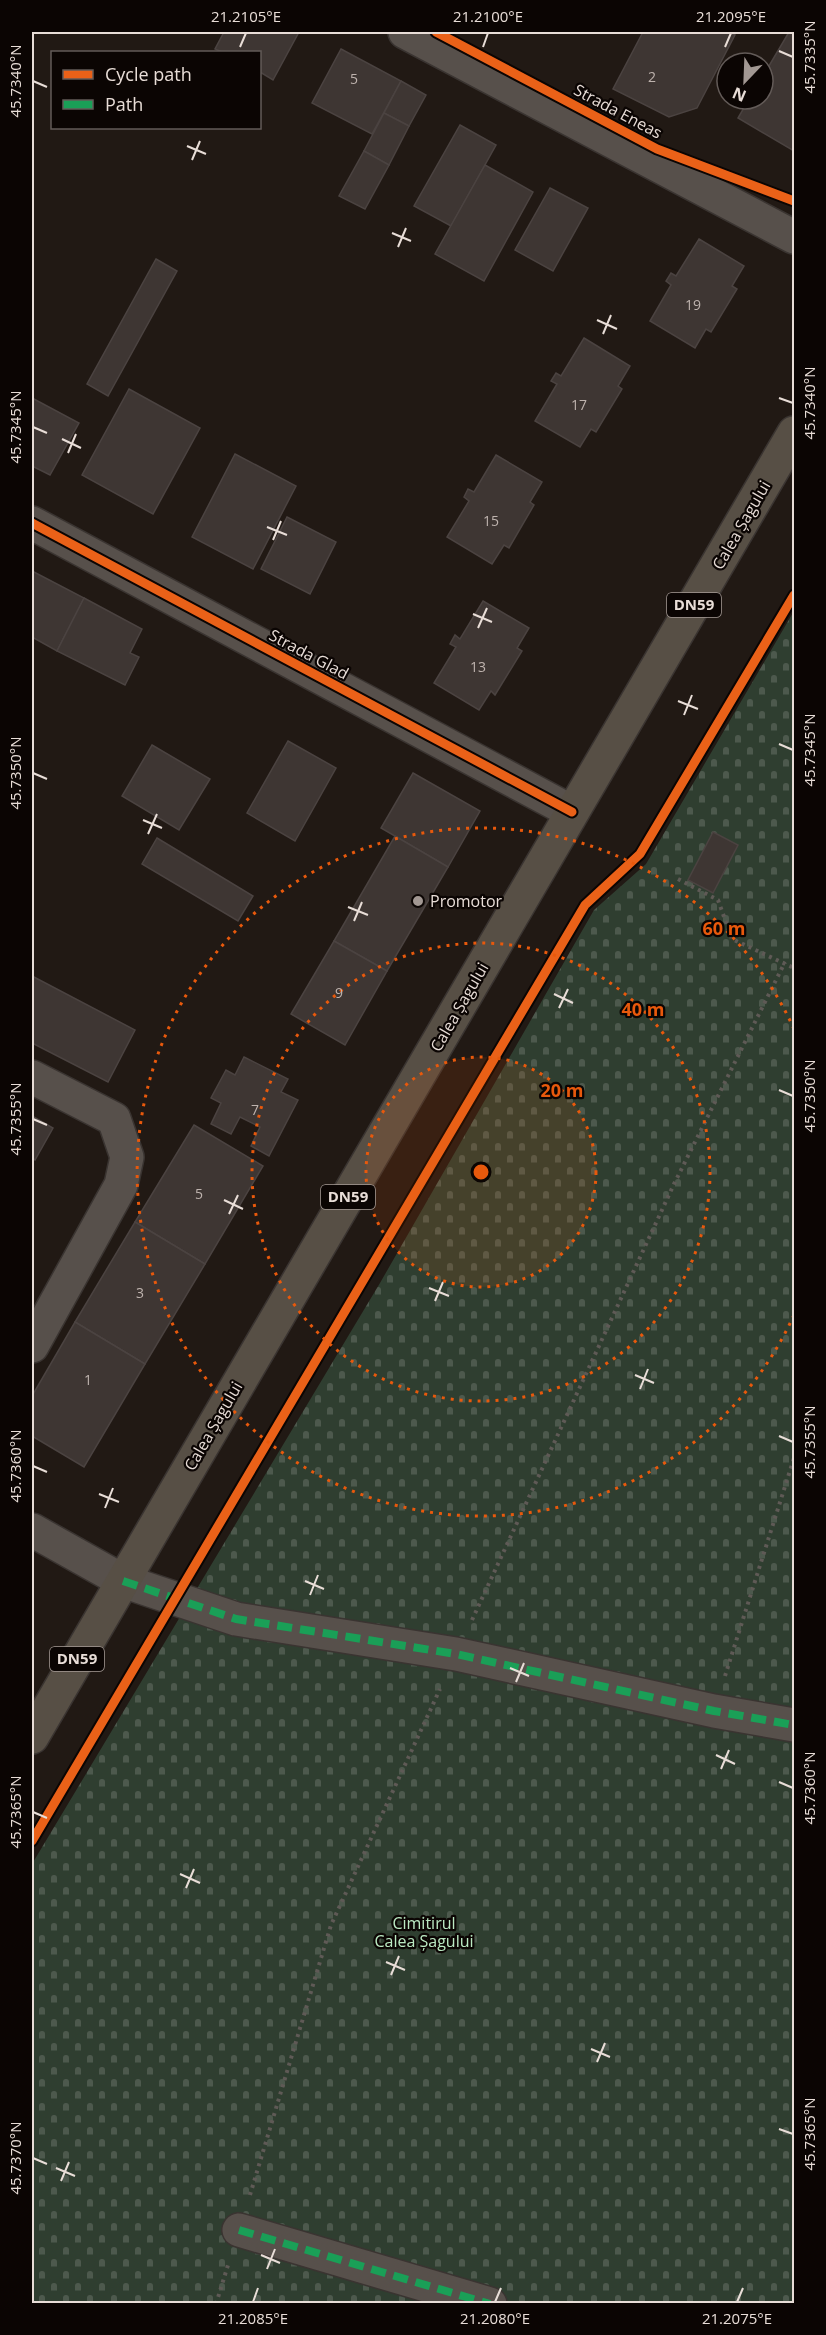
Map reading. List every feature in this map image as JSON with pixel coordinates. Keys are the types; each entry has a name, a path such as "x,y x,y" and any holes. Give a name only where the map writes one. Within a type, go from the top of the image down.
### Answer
{"main road":[{"name":"Calea Șagului","path":"123,1581 795,433"},
{"name":"DN59","path":"32,1737 123,1581"}],"street":[{"name":"Strada Eneas","path":"405,32 795,237"},
{"name":"Strada Glad","path":"32,523 572,812"},
{"path":"32,1077 114,1119 127,1157 121,1185 32,1346"},
{"path":"32,1530 123,1581 236,1619 456,1653 714,1711 795,1725"},
{"path":"239,2230 490,2304"}],"path":[{"path":"678,879 718,900 732,939 795,968"},
{"path":"714,1711 795,1458"}],"green space":[{"name":"Cimitirul Calea Șagului","path":"794,611 794,2303 32,2304 32,1864 380,1283 594,910 646,864"}],"building":[{"path":"224,32 299,32 273,80 261,73 261,51 215,49"},
{"path":"643,32 727,32 735,35 727,51 715,51 715,73 697,108 669,117 613,89"},
{"path":"789,32 794,32 794,151 738,118 742,111 775,111 775,56"},
{"path":"341,49 401,81 372,134 312,103"},
{"path":"401,81 426,95 409,126 384,113"},
{"path":"384,113 409,126 389,165 364,151"},
{"path":"460,125 496,145 451,226 414,206"},
{"path":"364,151 389,165 365,209 339,196"},
{"path":"485,165 533,192 484,281 435,254"},
{"path":"550,188 588,208 553,271 515,250"},
{"path":"699,239 744,266 732,286 737,289 711,332 706,329 695,348 650,321 671,285 666,281 671,273 676,276"},
{"path":"156,259 177,271 108,396 87,384"},
{"path":"584,338 630,366 618,386 622,389 596,432 591,429 580,447 535,421 557,384 551,381 556,373 561,376"},
{"path":"129,389 200,428 153,514 82,475"},
{"path":"32,398 79,423 50,475 32,466"},
{"path":"235,454 296,486 253,569 192,537"},
{"path":"496,455 542,482 530,502 534,505 509,548 504,545 492,564 447,537 469,501 464,497 468,489 474,492"},
{"path":"287,517 336,542 310,594 261,569"},
{"path":"32,571 84,598 57,651 32,637"},
{"path":"84,598 142,629 130,653 139,657 125,685 57,651"},
{"path":"483,601 529,628 517,648 522,651 495,695 491,691 479,710 434,683 456,647 450,644 455,635 460,639"},
{"path":"288,741 336,768 295,841 247,813"},
{"path":"152,745 210,779 179,830 122,796"},
{"path":"413,773 480,811 448,867 381,828"},
{"path":"713,832 738,845 713,893 688,880"},
{"path":"395,836 448,867 387,971 334,941"},
{"path":"157,838 253,896 238,921 142,864"},
{"path":"334,941 387,971 345,1045 291,1014"},
{"path":"32,976 135,1030 108,1082 32,1043"},
{"path":"244,1057 288,1079 281,1092 298,1100 269,1156 251,1146 260,1127 240,1117 231,1134 211,1124 221,1103 211,1098 226,1070 235,1075"},
{"path":"32,1116 53,1128 35,1160 32,1157"},
{"path":"194,1125 263,1166 205,1264 135,1222"},
{"path":"135,1222 205,1264 145,1364 75,1322"},
{"path":"75,1322 145,1364 84,1467 32,1436 32,1396"}],"marked path":[{"path":"123,1581 236,1619 456,1654 714,1711 794,1725"},
{"path":"239,2230 490,2304"}],"cycle path":[{"path":"436,32 657,149 794,201"},
{"path":"32,523 572,812"},
{"path":"32,1841 585,905 640,854 794,595"}],"place":[{"name":"Promotor","path":"418,901"}]}
